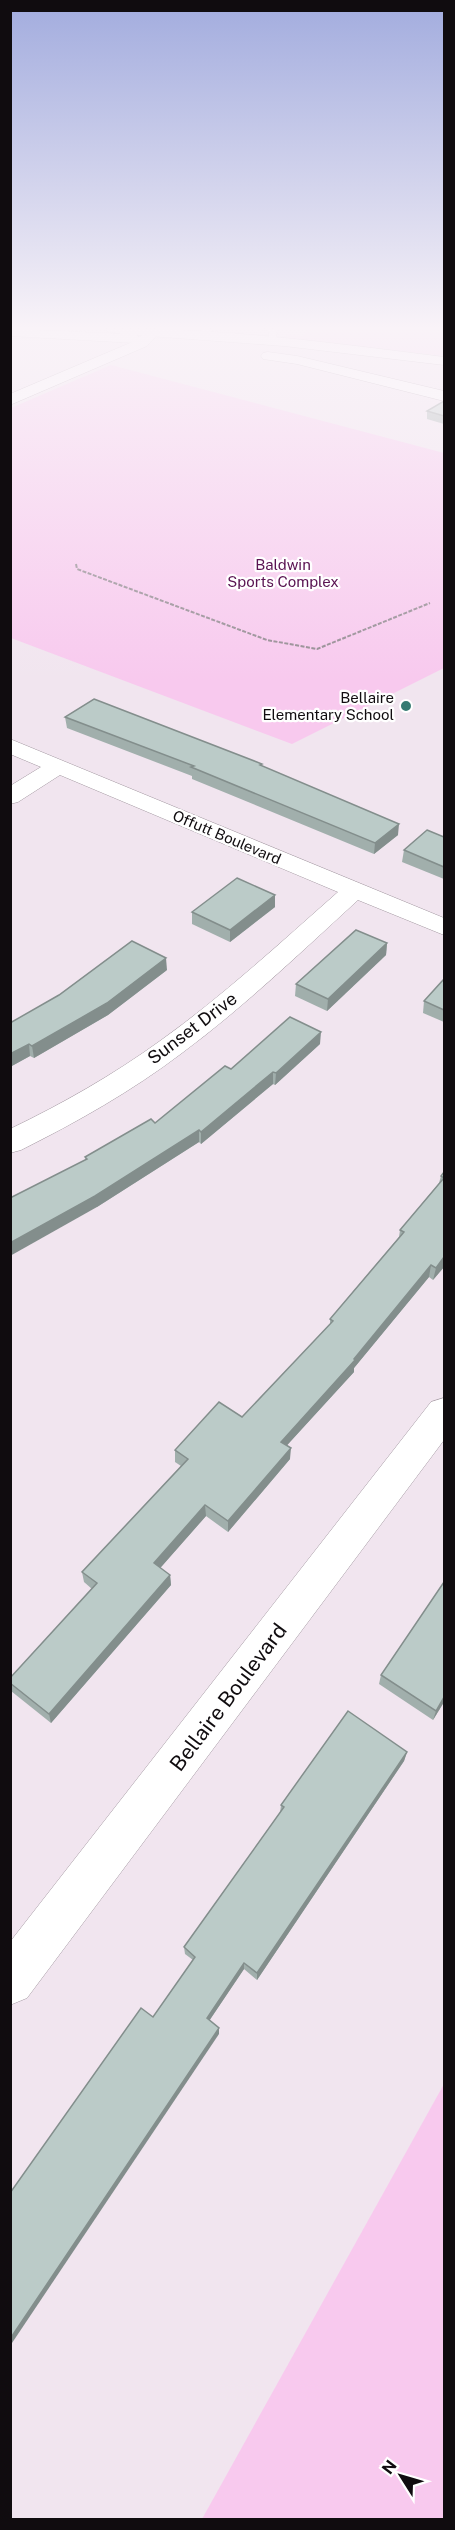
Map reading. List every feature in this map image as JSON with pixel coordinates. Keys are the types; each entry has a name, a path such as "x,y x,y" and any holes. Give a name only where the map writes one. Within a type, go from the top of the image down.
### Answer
{"street":[{"name":"Offutt Boulevard","path":"10,746 444,927"},
{"path":"10,797 58,766"},
{"name":"Sunset Drive","path":"10,1142 46,1125 111,1087 171,1047 222,1008 356,890"},
{"name":"Bellaire Boulevard","path":"10,1981 444,1413"}],"path":[{"path":"76,564 77,569 267,640 302,648 317,649 430,603"}],"green space":[{"name":"Baldwin Sports Complex","path":"11,447 422,447 444,453 444,668 292,744 11,638"},
{"path":"444,2084 444,2519 202,2519"}],"building":[{"path":"94,699 262,764 260,765 399,824 375,843 191,767 194,766 65,717"},
{"path":"427,830 444,837 444,867 404,850"},
{"path":"237,878 275,895 230,930 192,912"},
{"path":"356,930 387,943 328,999 296,984"},
{"path":"132,941 166,958 107,1003 32,1046 29,1044 10,1054 10,1023 59,995"},
{"path":"444,979 444,1010 424,1001"},
{"path":"290,1017 321,1032 276,1073 273,1072 201,1132 199,1130 95,1196 10,1243 10,1198 87,1159 85,1157 151,1119 155,1123 225,1066 231,1069"},
{"path":"444,1178 444,1257 436,1268 431,1265 355,1360 281,1442 291,1448 228,1521 205,1505 154,1563 170,1575 49,1714 10,1683 10,1678 97,1583 82,1572 188,1459 175,1450 219,1402 242,1417 333,1321 330,1319 404,1232 400,1230"},
{"path":"444,1582 444,1697 436,1711 381,1675"},
{"path":"348,1711 407,1752 257,1973 244,1963 207,2018 219,2028 10,2339 10,2193 141,2008 153,2017 195,1957 184,1947 284,1807 281,1805"}],"place":[{"name":"Bellaire Elementary School","path":"406,706"}]}
